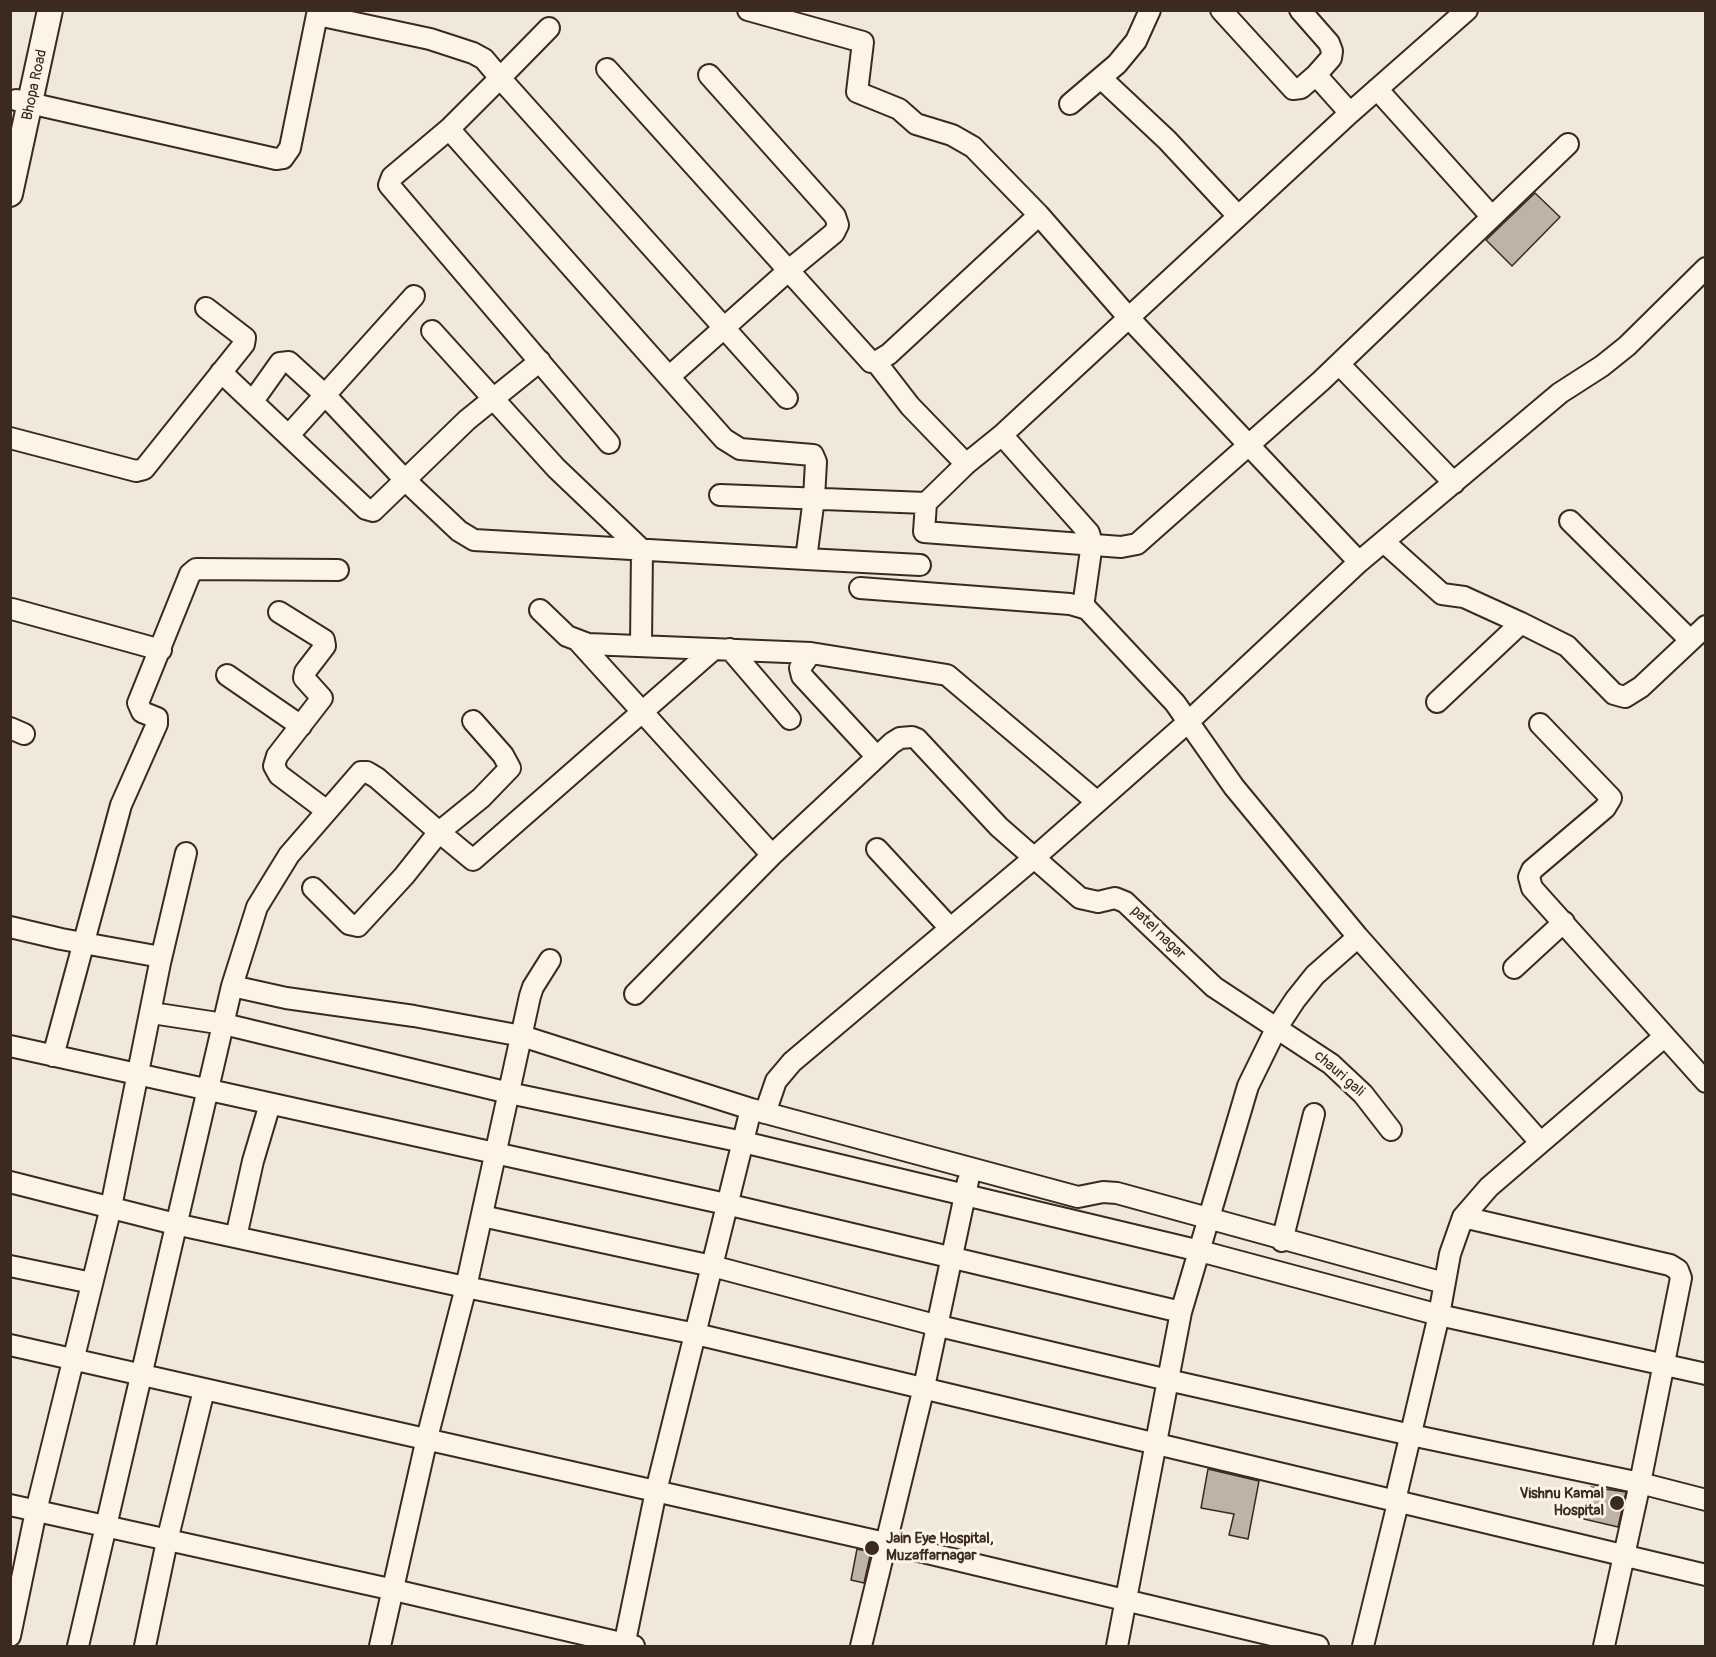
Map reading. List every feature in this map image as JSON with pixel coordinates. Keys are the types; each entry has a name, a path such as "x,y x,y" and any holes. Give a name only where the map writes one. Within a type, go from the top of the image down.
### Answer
{"main road":[{"name":"Bhopa Road","path":"10,194 35,10"},
{"name":"Bhopa Road","path":"10,125 24,102 50,10"}],"street":[{"path":"748,10 863,42 857,92 898,108 916,123 964,140 1039,215 1128,317 1359,562"},
{"path":"1070,104 1102,79 1136,41 1150,10"},
{"path":"1221,10 1287,86 1293,89 1301,88 1316,75 1331,58 1332,51 1329,43 1300,10"},
{"path":"917,591 926,503 1350,113 1467,10"},
{"path":"24,102 276,159 283,158 290,148 318,13 430,39 473,53 484,59 787,398"},
{"path":"549,28 449,129 392,177 389,185 609,443"},
{"path":"607,69 867,360 876,362 910,406 966,464"},
{"path":"670,376 834,233 838,221 709,75"},
{"path":"1316,75 1350,113"},
{"path":"1102,79 1171,145 1238,216"},
{"path":"1377,89 1492,217"},
{"path":"449,129 724,439 735,447 813,455 816,462 814,498 806,559"},
{"path":"924,532 1121,547 1137,544 1339,364 1568,144"},
{"path":"876,362 889,354 1039,215"},
{"path":"10,1505 393,1590 628,1646 656,1491 726,1204 743,1142 776,1081 792,1062 949,927 1034,858 1187,723 1359,562 1560,393 1602,366 1627,346 1706,268"},
{"path":"289,435 414,296"},
{"path":"10,438 141,471 242,348 245,338 206,308"},
{"path":"432,331 564,475 642,550 641,644"},
{"path":"253,401 283,361 289,362 325,394 405,480 459,531 474,540 920,565"},
{"path":"221,372 366,509 377,510 405,480 493,399 540,361"},
{"path":"1339,364 1454,483"},
{"path":"1002,435 1081,522 1092,543 1083,607"},
{"path":"720,495 926,503"},
{"path":"1570,521 1690,640"},
{"path":"1384,542 1442,594 1464,597 1558,640 1577,653 1614,694 1620,696 1630,695 1641,687 1706,626"},
{"path":"53,1056 121,805 157,724 157,718 142,712 137,706 190,574 196,569 338,570"},
{"path":"860,588 917,591 1083,607 1095,615 1175,703 1234,787 1359,937 1540,1142"},
{"path":"12,609 161,650"},
{"path":"540,610 567,636 579,642 772,855"},
{"path":"279,612 324,640 325,646 305,672 306,682 321,698 277,756 274,766 279,775 327,811"},
{"path":"1437,702 1521,623"},
{"path":"579,642 811,653 947,675 1096,801"},
{"path":"78,1647 232,986 245,938 271,881 289,855 361,772 367,772 397,793 469,859 477,859 641,711 722,649"},
{"path":"722,649 790,719"},
{"path":"811,653 800,668 802,676 877,758"},
{"path":"227,675 301,726"},
{"path":"313,888 349,924 358,926 404,876 439,832 510,770 510,765 473,722"},
{"path":"1540,724 1611,795 1610,802 1605,808 1530,873 1532,888 1706,1082"},
{"name":"patel nagar","path":"635,994 772,855 900,738 917,739 999,827 1080,898 1098,902 1115,898 1125,902 1214,987 1276,1029"},
{"path":"877,849 949,927"},
{"path":"10,1636 36,1511 111,1208 152,1013 161,957 186,853"},
{"path":"1514,968 1564,922"},
{"path":"10,927 161,957"},
{"path":"1117,1647 1181,1312 1248,1086 1276,1029 1315,975 1359,937"},
{"path":"380,1647 427,1438 466,1287 532,987 550,960"},
{"path":"232,986 286,998 460,1024 522,1036 758,1111 1078,1197 1103,1192 1117,1193 1282,1241 1444,1283"},
{"path":"152,1013 224,1024 509,1093 743,1142 1200,1251 1439,1315 1706,1374"},
{"name":"chauri gali","path":"1276,1029 1331,1064 1363,1094 1391,1130"},
{"path":"1363,1647 1398,1503 1397,1492 1439,1315 1449,1254 1463,1217 1489,1187 1664,1037"},
{"path":"10,1046 726,1204 1181,1312"},
{"path":"236,1237 270,1104"},
{"path":"1282,1241 1314,1114"},
{"path":"861,1647 924,1387 935,1326 971,1168"},
{"path":"10,1182 175,1224 696,1334 1706,1575"},
{"path":"482,1216 712,1266 935,1326 1411,1435 1640,1483 1706,1500"},
{"path":"1463,1217 1676,1267 1681,1278 1604,1647"},
{"path":"10,1266 92,1283"},
{"path":"10,1345 885,1543 1318,1647"},
{"path":"145,1647 167,1541 204,1390"}],"building":[{"path":"1535,193 1560,217 1512,266 1486,240"},
{"path":"1208,1469 1259,1481 1248,1539 1229,1535 1234,1514 1201,1508"},
{"path":"1591,1487 1626,1492 1618,1527 1584,1519"},
{"path":"857,1549 871,1552 864,1583 851,1580"}],"place":[{"name":"Vishnu Kamal Hospital","path":"1617,1503"},
{"name":"Jain Eye Hospital, Muzaffarnagar","path":"872,1548"}]}
